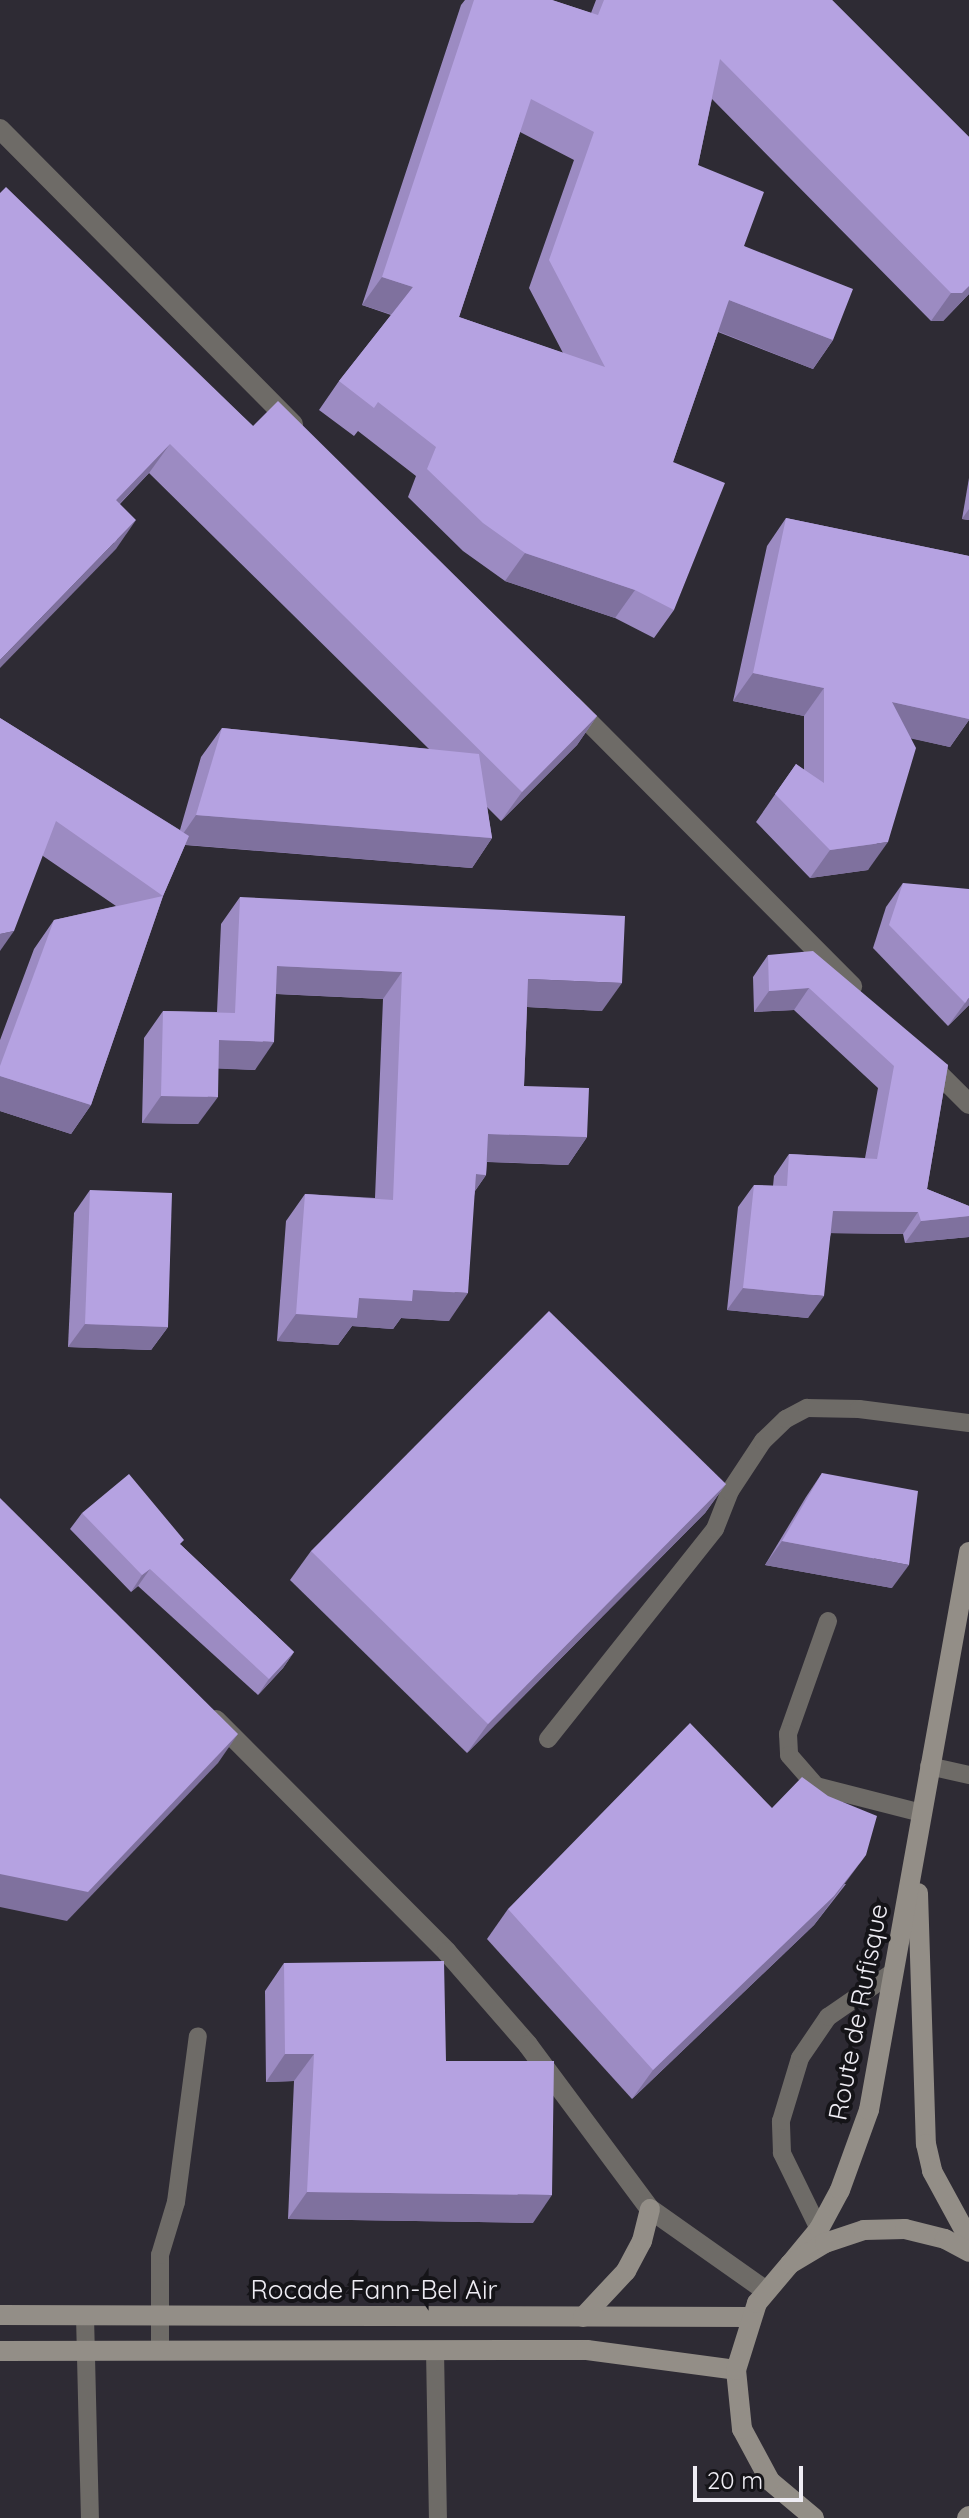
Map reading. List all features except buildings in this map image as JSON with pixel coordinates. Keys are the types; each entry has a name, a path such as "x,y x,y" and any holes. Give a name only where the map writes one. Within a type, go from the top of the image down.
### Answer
{"main road":[{"name":"Route de Rufisque","path":"790,2264 819,2229 840,2190 869,2110 969,1552"},
{"name":"Route de Rufisque","path":"917,1848 926,2144 932,2171 969,2239"},
{"path":"583,2317 626,2271 642,2241 650,2209"},
{"path":"814,2518 770,2481 742,2429 736,2370 749,2317 765,2290 790,2264 825,2243 864,2230 905,2229 945,2239 969,2252"},
{"name":"Rocade Fann-Bel Air","path":"0,2315 749,2317"},
{"path":"0,2351 587,2350 736,2370"}],"street":[{"path":"0,129 304,435"},
{"path":"552,685 868,1002"},
{"path":"913,1047 969,1104"},
{"path":"201,1706 447,1952 528,2045 650,2209 765,2290"}],"lane":[{"path":"548,1739 715,1529 730,1491 763,1441 786,1419 807,1408 846,1409 969,1423"},
{"path":"828,1621 788,1734 789,1755 816,1786 922,1813"},
{"path":"929,1766 969,1775"},
{"path":"819,2229 782,2153 781,2121 800,2058 828,2017 893,1972"},
{"path":"160,2351 160,2255 176,2202 198,2036"},
{"path":"85,2316 82,2351 90,2518"},
{"path":"435,2350 438,2518"}]}
